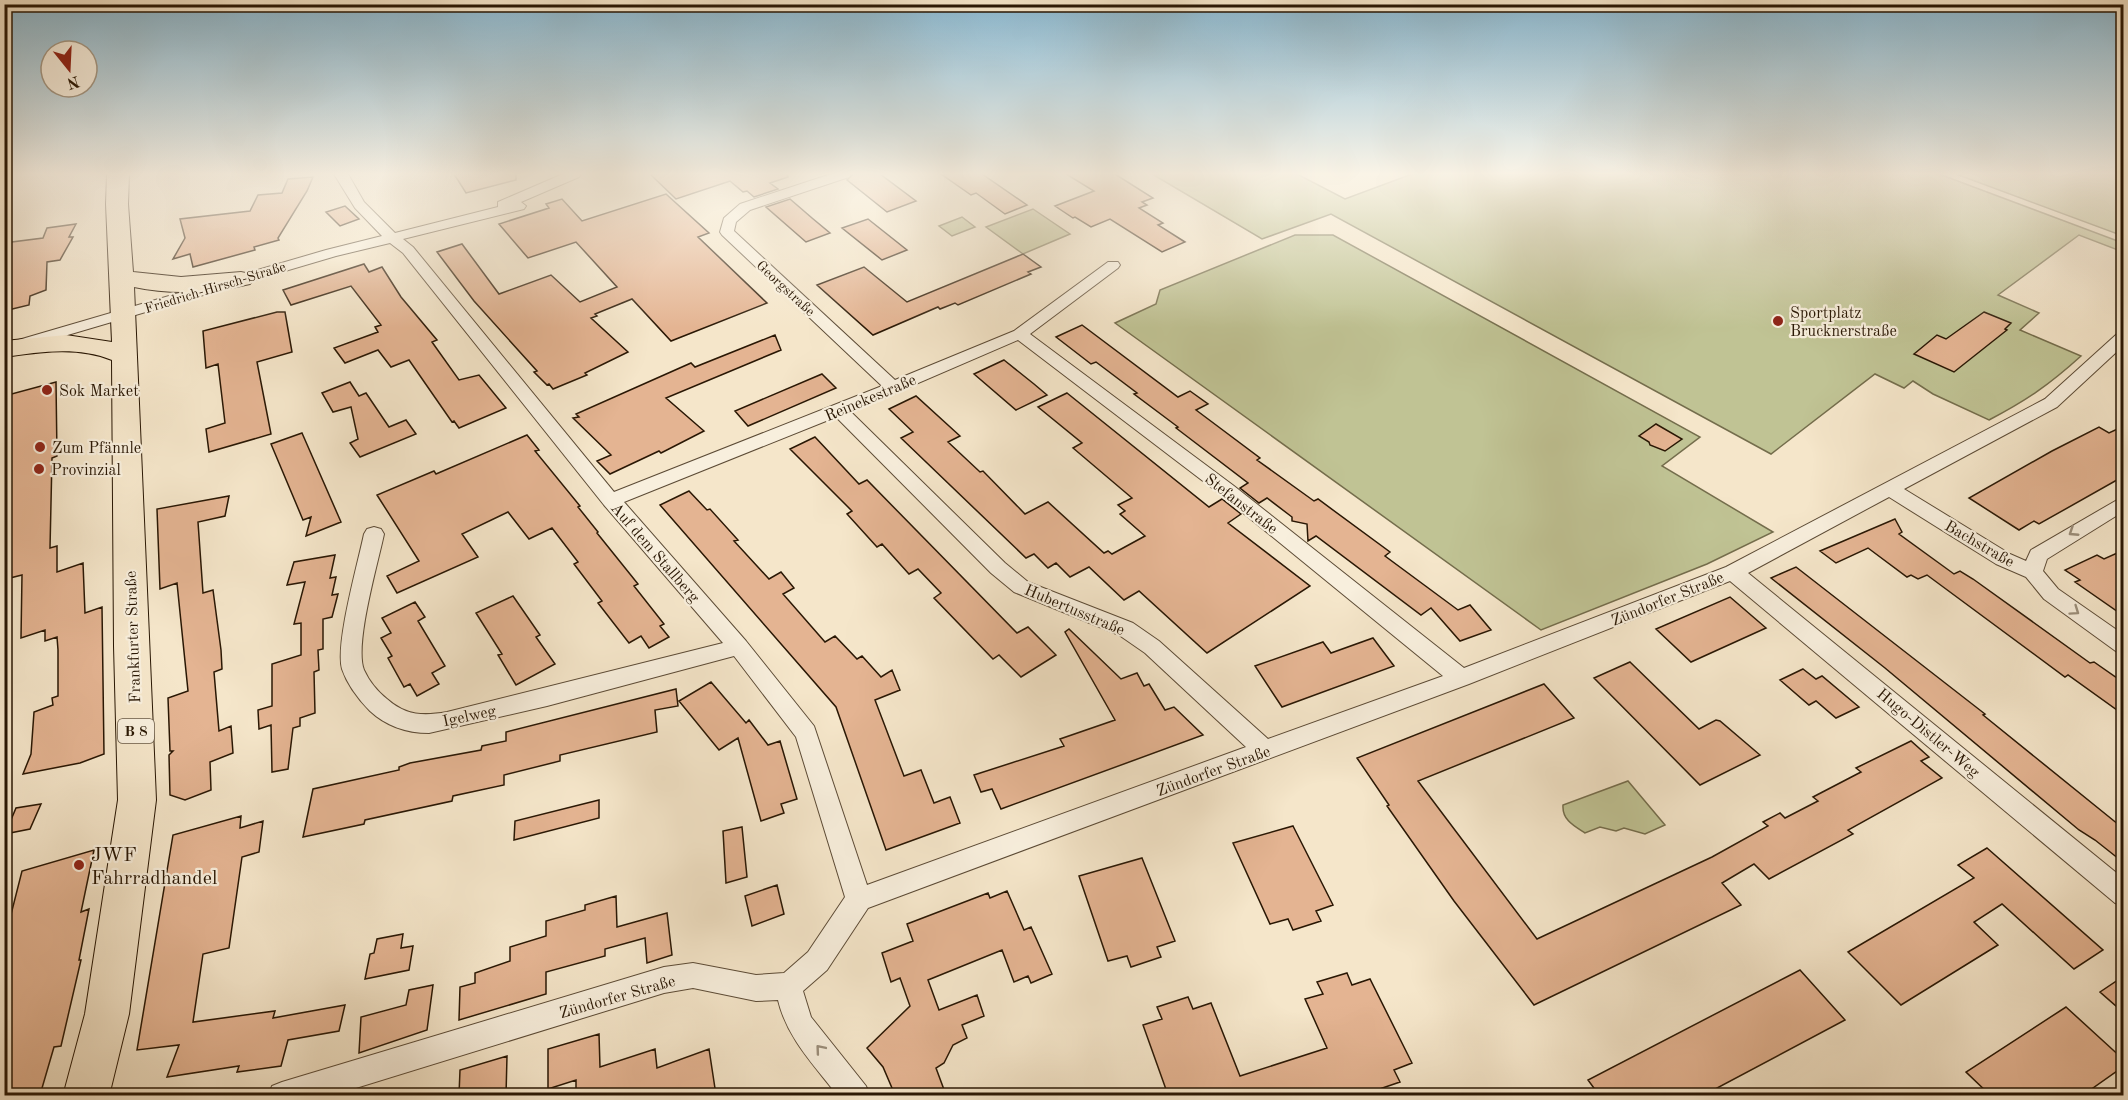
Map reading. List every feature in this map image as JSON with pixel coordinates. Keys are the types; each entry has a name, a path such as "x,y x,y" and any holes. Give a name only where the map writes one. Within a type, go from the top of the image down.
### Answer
{"main road":[{"name":"Frankfurter Straße","path":"86,1095 107,1014 137,800 131,646 124,315 118,225"},
{"path":"122,276 158,284 187,285 241,279"},
{"path":"4,349 91,343 125,356"}],"street":[{"name":"Auf dem Stallberg","path":"380,225 408,250 611,500 739,647 806,733 859,900"},
{"name":"Friedrich-Hirsch-Straße","path":"4,349 241,279 443,225"},
{"name":"Georgstraße","path":"728,225 727,232 893,387"},
{"name":"Reinekestraße","path":"611,500 838,410 1020,334 1113,265"},
{"name":"Stefanstraße","path":"1020,334 1227,490 1461,678"},
{"name":"Zündorfer Straße","path":"859,900 1461,678 1733,572 2051,403 2124,336"},
{"name":"Hubertusstraße","path":"838,410 1021,587 1109,621 1152,647 1266,751"},
{"name":"Bachstraße","path":"1890,489 2003,559 2033,572 2038,555 2124,502"},
{"name":"Igelweg","path":"374,534 355,625 352,667 379,706 392,716 410,723 429,724 508,707 739,647"},
{"name":"Hugo-Distler-Weg","path":"1733,572 2124,895"},
{"path":"2033,572 2050,594 2124,646"},
{"path":"856,1095 801,1027 795,1015 788,986 809,971 823,954 846,914 859,900"},
{"name":"Zündorfer Straße","path":"282,1095 664,980 694,975 745,987 766,989 788,986"}],"green space":[{"path":"973,225 975,227 952,236 939,226"},
{"path":"1057,225 1070,234 1023,254 986,227"},
{"name":"Sportplatz Brucknerstraße","path":"1239,225 1300,225 1262,239"},
{"name":"Sportplatz Brucknerstraße","path":"1352,225 2076,225 2123,243 2123,252 2079,235 1998,295 2039,313 2020,330 2081,356 2048,384 2015,406 1989,420 1933,394 1913,381 1904,388 1875,374 1771,454"},
{"path":"2094,225 2123,225 2123,236"},
{"path":"1295,235 1333,235 1700,437 1662,466 1773,532 1707,564 1541,630 1115,323 1156,304 1160,290"},
{"path":"1628,781 1665,825 1645,834 1624,828 1616,831 1600,827 1585,833 1564,815 1563,805"}],"building":[{"path":"75,225 69,237 73,237 60,260 47,262 46,290 30,296 29,305 4,311 4,243 43,238 47,228"},
{"path":"182,225 286,225 279,240 254,247 255,250 193,267 190,254 173,259 185,238"},
{"path":"500,225 701,225 709,233 698,237 767,303 671,341 632,299 595,314 597,316 591,318 628,352 585,373 587,375 553,389 534,372 537,371 474,301 437,252 462,244 499,294 551,275 580,302 617,287 576,242 528,258"},
{"path":"787,225 821,225 830,233 806,242"},
{"path":"850,225 876,225 907,250 882,260 842,228"},
{"path":"1120,225 1159,225 1185,242 1162,252"},
{"path":"1023,254 1041,267 1028,272 1031,274 958,305 955,303 940,309 938,307 873,335 817,285 864,267 907,302"},
{"path":"364,264 369,272 382,267 401,297 437,340 432,342 459,380 479,375 506,408 459,428 454,421 452,422 409,360 391,367 378,350 345,363 334,348 378,332 375,327 381,325 351,286 291,305 283,290"},
{"path":"277,312 285,312 292,352 257,362 271,434 209,452 206,429 225,423 218,364 206,368 203,331"},
{"path":"1984,312 2011,323 2005,329 2007,330 1954,372 1914,354 1937,335 1946,339"},
{"path":"1082,325 1178,397 1190,391 1208,404 1196,410 1260,458 1257,460 1314,501 1318,499 1390,552 1385,556 1458,610 1470,605 1491,630 1460,641 1431,608 1421,615 1316,536 1308,541 1307,524 1292,521 1292,517 1267,498 1259,503 1240,488 1248,483 1134,394 1137,393 1096,362 1091,364 1056,337"},
{"path":"775,335 781,350 666,398 704,431 661,453 659,451 610,474 597,461 611,455 573,418 579,417 576,414 691,363 695,367"},
{"path":"1004,360 1047,395 1016,410 974,374"},
{"path":"822,374 836,388 748,426 735,411"},
{"path":"56,382 57,456 52,458 50,548 57,546 57,572 83,563 85,613 102,607 104,754 80,763 23,774 31,754 34,712 53,705 52,698 58,696 58,650 57,637 45,641 45,630 21,638 22,575 6,579 4,396"},
{"path":"350,382 359,396 366,393 389,427 406,420 416,434 360,457 350,443 358,439 351,407 333,412 322,393"},
{"path":"1067,393 1209,507 1222,499 1241,514 1228,523 1310,586 1207,653 1139,591 1124,600 1089,567 1070,577 1056,563 1048,568 1034,554 1026,558 901,438 913,432 889,409 916,396 960,436 948,442 980,472 983,471 1025,514 1048,502 1104,553 1108,551 1112,554 1145,536 1120,514 1125,511 1118,505 1132,498 1073,448 1082,443 1038,407"},
{"path":"1656,424 1682,439 1665,451 1650,445 1639,436"},
{"path":"2124,426 2124,476 2039,524 2034,521 2019,530 1969,498 2099,427 2109,433"},
{"path":"302,433 341,522 306,536 311,517 303,520 271,444"},
{"path":"527,435 539,450 535,451 580,506 578,507 597,533 638,584 634,586 664,624 660,626 669,637 649,648 641,636 629,643 598,603 602,601 574,564 578,562 552,528 529,539 508,512 462,534 478,557 397,593 387,576 419,561 377,495 434,471 436,474"},
{"path":"815,437 859,484 867,480 1017,633 1028,627 1056,655 1021,677 999,655 993,659 934,598 941,593 918,569 909,574 882,544 877,547 847,514 852,511 790,449"},
{"path":"689,491 707,510 710,509 738,540 734,541 769,579 781,572 794,588 783,594 825,642 835,636 857,659 862,656 881,677 892,670 900,690 875,700 904,776 921,770 934,803 950,797 960,823 886,850 836,707 660,505"},
{"path":"229,496 225,516 198,522 203,593 213,590 221,650 222,669 214,672 219,731 231,726 233,753 210,762 211,790 185,800 170,795 169,755 173,751 170,751 168,698 188,691 177,583 160,589 157,509"},
{"path":"1895,519 1902,532 1899,534 1954,574 1960,571 1973,579 2090,663 2094,662 2124,683 2124,715 2068,675 2065,677 1927,575 1918,579 1911,575 1907,577 1868,548 1836,563 1820,551"},
{"path":"2124,550 2124,616 2075,582 2080,580 2065,570 2097,555 2104,559"},
{"path":"335,555 330,578 336,577 332,595 338,594 332,617 323,619 323,649 318,650 319,670 314,672 315,713 300,718 300,726 293,728 288,769 272,772 271,725 259,729 258,710 272,706 272,664 301,655 301,623 294,624 305,582 287,585 294,562"},
{"path":"1796,567 1985,714 1983,715 2124,829 2124,863 2079,830 1885,668 1771,578"},
{"path":"513,596 540,635 536,637 555,664 516,685 498,655 502,654 476,613"},
{"path":"1730,597 1766,628 1691,662 1656,629"},
{"path":"415,602 425,617 418,621 445,666 432,673 439,684 417,696 410,684 404,687 388,658 392,656 381,638 391,633 382,618"},
{"path":"1069,629 1121,679 1137,673 1144,686 1149,684 1165,710 1174,707 1203,735 1001,809 992,789 981,792 974,775 1064,746 1060,739 1115,720 1065,632"},
{"path":"1373,638 1394,666 1282,707 1255,666 1323,642 1331,653"},
{"path":"1630,662 1699,729 1716,720 1720,721 1760,755 1700,785 1594,678"},
{"path":"1803,669 1816,679 1822,676 1859,707 1836,718 1816,701 1809,705 1780,680"},
{"path":"711,682 746,723 749,720 768,745 780,741 797,799 781,804 784,813 761,821 738,738 719,750 679,701"},
{"path":"1544,684 1574,718 1418,781 1537,939 1712,857 1768,826 1763,822 1780,813 1785,818 1818,801 1813,797 1861,772 1856,768 1911,741 1929,757 1921,761 1942,778 1848,830 1853,834 1769,879 1754,864 1722,883 1741,905 1534,1005 1454,901 1387,806 1389,805 1357,758"},
{"path":"676,689 678,706 655,710 657,732 560,755 560,761 504,775 504,785 453,796 452,801 365,820 364,824 303,837 313,789 399,770 399,767 410,763 481,750 482,746 506,741 506,732"},
{"path":"599,800 599,818 514,840 515,821"},
{"path":"41,804 30,829 5,834 16,808"},
{"path":"241,816 240,828 263,821 259,852 242,857 229,948 203,954 193,1022 275,1011 273,1018 345,1005 339,1031 288,1040 281,1066 237,1072 239,1066 167,1077 179,1045 137,1050 173,835"},
{"path":"1293,826 1333,905 1316,911 1321,921 1293,930 1288,919 1270,924 1233,843"},
{"path":"742,827 747,877 726,883 723,831"},
{"path":"1987,848 2103,950 2074,969 2002,904 1974,922 1998,945 1901,1005 1848,952 1974,878 1958,865"},
{"path":"94,850 81,912 89,909 79,960 81,960 61,1046 54,1047 40,1095 4,1095 4,942 22,871"},
{"path":"1142,858 1175,941 1157,947 1161,957 1131,967 1127,956 1108,961 1079,876"},
{"path":"777,885 784,914 752,926 745,896"},
{"path":"1007,891 1024,930 1031,927 1052,974 1031,983 1028,976 1014,982 1002,950 928,980 939,1010 977,995 984,1016 962,1025 967,1038 953,1045 944,1063 936,1068 946,1095 895,1095 883,1067 867,1048 910,1006 900,978 891,982 882,953 913,941 907,924 988,893 990,898"},
{"path":"616,896 617,927 667,913 672,955 647,963 645,938 605,949 605,956 546,972 546,994 459,1020 460,987 475,983 475,973 510,961 510,947 546,936 546,921 585,910 585,905"},
{"path":"403,934 401,948 413,946 409,970 365,979 370,954 374,953 377,939"},
{"path":"1800,970 1845,1020 1704,1095 1599,1095 1588,1080"},
{"path":"1347,973 1352,985 1370,979 1412,1063 1394,1070 1400,1082 1362,1095 1168,1095 1143,1025 1162,1019 1157,1007 1188,997 1193,1009 1211,1003 1240,1076 1327,1048 1305,999 1323,994 1317,982"},
{"path":"2124,976 2124,1013 2100,992"},
{"path":"433,985 427,1030 359,1053 361,1017 406,1005 409,990"},
{"path":"2066,1007 2124,1060 2124,1066 2083,1095 1990,1095 1966,1072"},
{"path":"599,1034 600,1067 655,1049 657,1068 709,1049 716,1095 576,1095 576,1080 548,1089 548,1049"},
{"path":"507,1056 506,1095 459,1095 460,1070"}],"place":[{"name":"Sportplatz Brucknerstraße","path":"1778,321"},
{"name":"Sok Market","path":"47,390"},
{"name":"Zum Pfännle","path":"40,447"},
{"name":"Provinzial","path":"39,469"},
{"name":"JWF Fahrradhandel","path":"79,865"}]}
